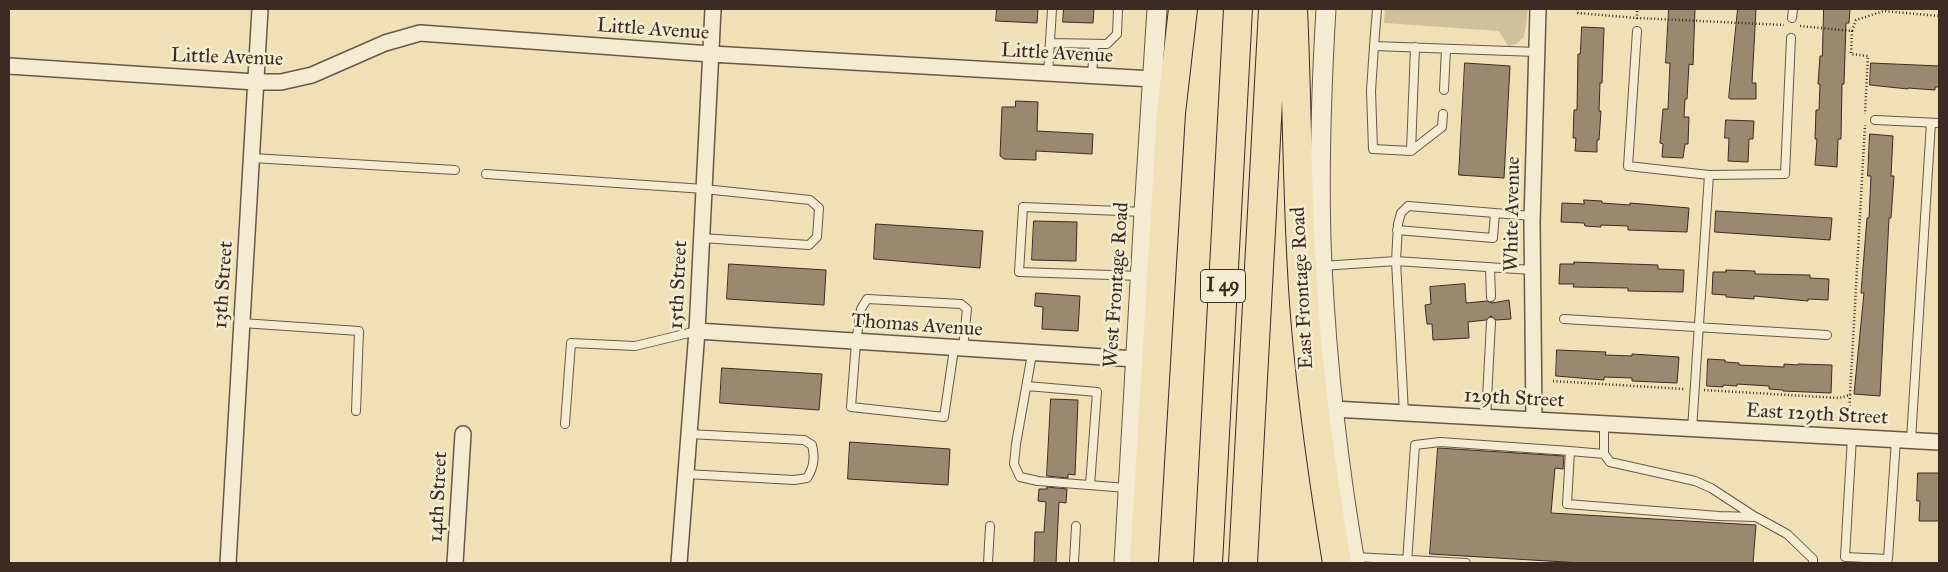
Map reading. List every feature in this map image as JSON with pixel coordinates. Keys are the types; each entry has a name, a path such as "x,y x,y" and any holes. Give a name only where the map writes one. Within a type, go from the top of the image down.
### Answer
{"highway":[{"path":"1144,563 1171,113 1183,9"},
{"name":"I 49","path":"1208,563 1238,9"},
{"name":"I 49","path":"1244,563 1273,9"},
{"path":"1294,9 1302,282 1309,361 1322,473 1349,561"}],"street":[{"name":"13th Street","path":"228,563 260,9"},
{"name":"15th Street","path":"679,563 697,331 714,9"},
{"name":"West Frontage Road","path":"1124,563 1157,9"},
{"name":"East Frontage Road","path":"1326,9 1320,141 1322,266 1333,409 1349,561"},
{"name":"White Avenue","path":"1534,420 1532,216 1538,9"},
{"name":"Little Avenue","path":"9,66 281,82 312,75 385,42 420,33 711,54 1154,79"},
{"name":"Thomas Avenue","path":"697,331 1032,354 1135,359"},
{"name":"129th Street","path":"1333,409 1692,428"},
{"name":"East 129th Street","path":"1692,428 1939,442"},
{"name":"14th Street","path":"455,563 463,434"}],"lane":[{"path":"1048,74 1052,9"},
{"path":"1050,42 1107,44 1116,34 1118,9"},
{"path":"1377,9 1371,91 1372,149 1411,150 1442,127 1443,114"},
{"path":"1792,18 1793,9"},
{"path":"1637,30 1628,166 1709,175 1786,174 1792,38"},
{"path":"1092,76 1094,44"},
{"path":"1374,46 1536,52"},
{"path":"1411,150 1415,48"},
{"path":"1444,90 1446,49"},
{"path":"1852,437 1845,557 1888,559 1903,440 1935,123 1875,120"},
{"path":"252,158 455,170"},
{"path":"486,174 704,189 810,200 818,208 817,237 809,245 702,238"},
{"path":"1692,428 1709,175"},
{"path":"1141,276 1020,272 1023,206 1144,212"},
{"path":"1404,413 1396,261 1397,230 1401,213 1408,206 1532,216"},
{"path":"1397,230 1493,238 1495,214"},
{"path":"1322,266 1396,261 1532,270"},
{"path":"1490,267 1491,297"},
{"path":"867,299 960,304 967,309 944,417 851,407 856,342 860,309 867,299"},
{"path":"1564,318 1827,336"},
{"path":"242,322 359,332 356,411"},
{"path":"1486,418 1491,322"},
{"path":"565,424 571,343 634,346 697,331"},
{"path":"1032,354 1014,464 1020,477 1038,481 1127,488"},
{"path":"1028,386 1098,392 1090,485"},
{"path":"1604,424 1604,454 1610,462 1695,481 1711,488 1756,517 1787,534 1813,563"},
{"path":"686,474 794,480 807,478 813,469 814,455 812,445 804,440 689,434"},
{"path":"1407,562 1415,445 1440,442 1604,454"},
{"path":"1570,451 1567,504 1719,516 1756,517"},
{"path":"988,563 990,526"},
{"path":"1074,563 1076,526"},
{"path":"1349,561 1466,563"}],"path":[{"path":"1578,9 1578,13 1852,31"},
{"path":"1849,420 1868,56 1851,54 1852,31 1856,20 1884,11 1939,16"},
{"path":"1553,381 1839,398 1850,395"}],"shaded area":[{"path":"1385,9 1528,9 1524,37 1516,44 1508,46 1499,31 1384,23"}],"building":[{"path":"997,9 1038,9 1037,23 996,21"},
{"path":"1064,9 1094,9 1093,23 1063,22"},
{"path":"1669,9 1695,9 1693,65 1689,64 1684,117 1689,117 1688,144 1685,144 1683,158 1662,157 1663,144 1660,143 1663,109 1668,109 1670,63 1666,63"},
{"path":"1738,9 1756,9 1752,83 1756,83 1756,99 1729,98"},
{"path":"1824,9 1850,9 1849,23 1846,23 1841,139 1838,139 1837,167 1815,165 1817,139 1815,139 1816,110 1819,110 1820,84 1818,84 1820,56 1822,56"},
{"path":"1582,27 1604,28 1602,83 1600,83 1599,111 1601,111 1597,152 1575,151 1576,138 1573,138 1574,110 1577,110 1578,54 1580,54"},
{"path":"1465,63 1510,66 1504,178 1459,175"},
{"path":"1871,63 1939,66 1939,87 1935,87 1935,90 1870,85"},
{"path":"1016,101 1038,102 1037,131 1093,134 1092,154 1036,151 1036,160 1004,159 1000,156 1002,107 1015,107"},
{"path":"1726,120 1754,121 1753,139 1749,139 1748,162 1728,161 1729,138 1725,138"},
{"path":"1870,134 1893,136 1891,176 1894,176 1891,218 1889,218 1880,396 1854,394 1864,293 1861,293 1867,218 1869,218"},
{"path":"1584,200 1602,201 1602,203 1630,205 1630,203 1689,208 1687,232 1628,230 1628,226 1601,225 1601,227 1585,226 1584,223 1561,222 1562,203 1584,204"},
{"path":"1716,211 1832,218 1830,240 1715,232"},
{"path":"1034,221 1077,222 1076,261 1032,260"},
{"path":"876,224 983,231 980,268 874,259"},
{"path":"1574,262 1658,265 1658,269 1684,270 1683,292 1628,291 1628,288 1573,287 1574,284 1559,284 1560,264 1574,264"},
{"path":"729,264 826,270 824,305 727,299"},
{"path":"1726,270 1755,271 1755,274 1810,275 1810,278 1829,279 1828,300 1808,299 1808,301 1754,296 1754,299 1712,294 1713,272 1726,272"},
{"path":"1465,284 1466,303 1487,301 1492,303 1509,300 1511,319 1496,320 1491,316 1486,320 1468,322 1469,338 1433,340 1432,324 1427,324 1425,305 1431,304 1430,287"},
{"path":"1036,293 1080,296 1078,331 1042,329 1043,307 1035,306"},
{"path":"1557,350 1606,352 1605,355 1632,356 1632,354 1679,357 1677,383 1632,381 1632,378 1604,377 1604,380 1556,376"},
{"path":"1708,359 1725,360 1725,362 1739,363 1739,365 1784,367 1784,364 1832,365 1831,393 1783,391 1769,389 1769,386 1737,384 1737,386 1723,385 1723,387 1707,386"},
{"path":"722,368 822,374 819,410 720,403"},
{"path":"1051,399 1078,400 1075,475 1068,474 1068,478 1047,476"},
{"path":"850,442 950,449 948,485 848,479"},
{"path":"1438,448 1564,456 1563,469 1555,468 1551,513 1756,525 1753,563 1582,563 1430,554"},
{"path":"1918,473 1939,473 1939,521 1919,521 1920,501 1917,501"},
{"path":"1047,487 1067,489 1066,503 1059,502 1056,563 1034,563 1035,532 1044,532 1046,502 1038,501 1039,489 1047,489"}]}
